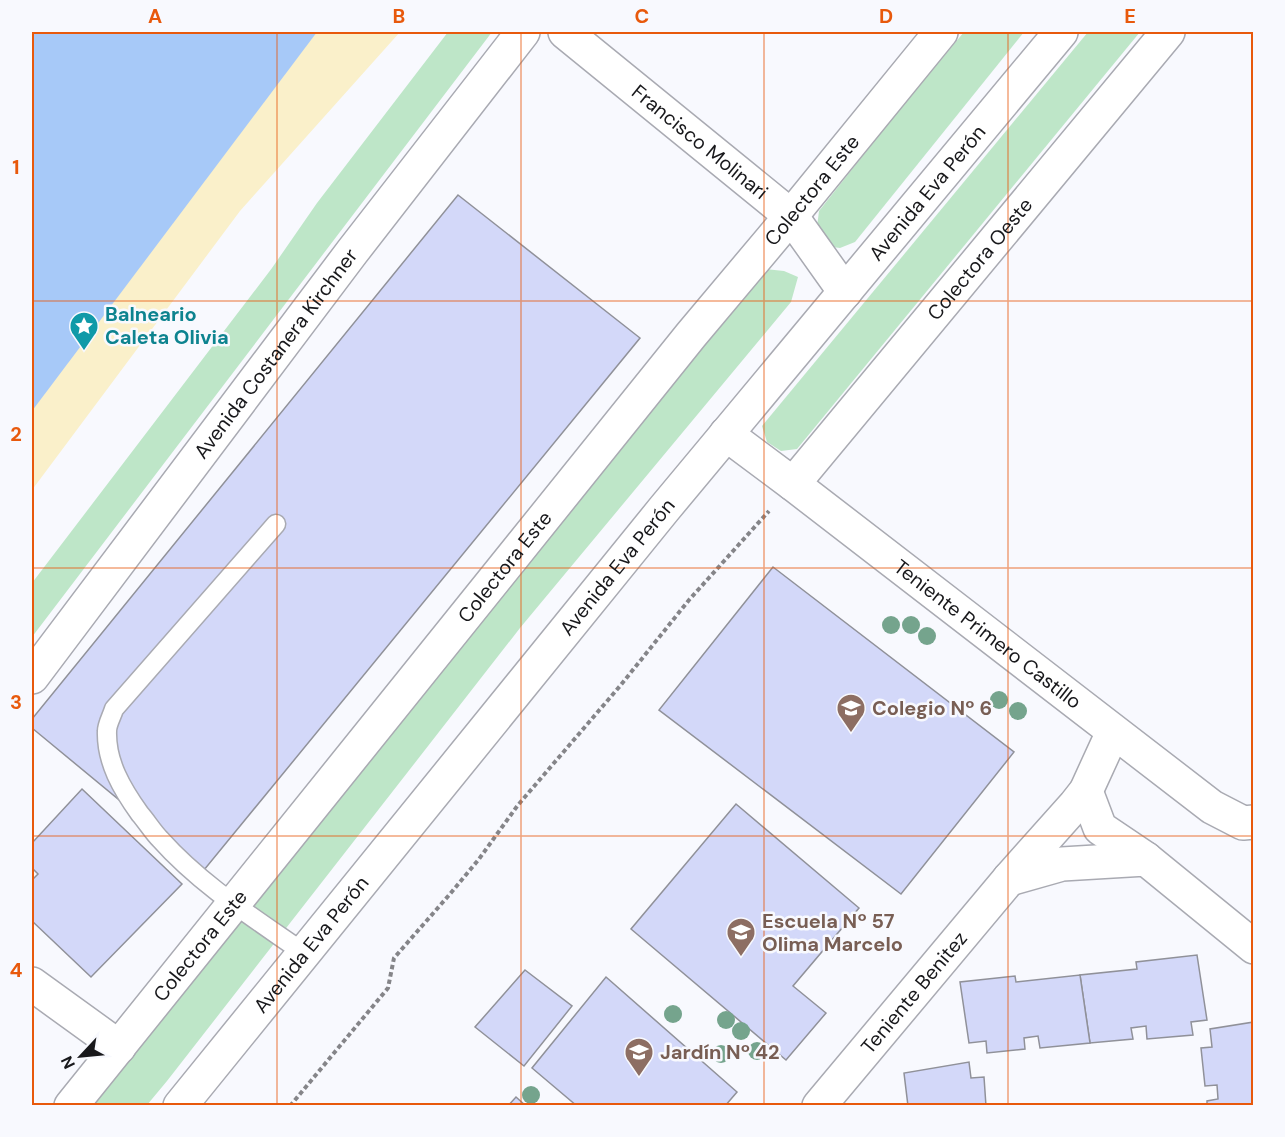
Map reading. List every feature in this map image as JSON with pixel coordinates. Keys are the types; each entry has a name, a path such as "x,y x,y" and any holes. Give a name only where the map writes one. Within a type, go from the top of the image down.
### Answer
{"main road":[{"name":"Avenida Costanera Kirchner","path":"32,677 352,252 523,32"},
{"name":"Francisco Molinari","path":"566,32 791,216 845,292"},
{"name":"Colectora Este","path":"71,1106 691,335 941,32"},
{"name":"Avenida Eva Perón","path":"180,1106 726,434 1061,32"},
{"name":"Colectora Oeste","path":"793,484 1168,32"},
{"name":"Teniente Primero Castillo","path":"726,434 1212,807 1243,823 1254,822"},
{"name":"Teniente Benitez","path":"819,1106 1075,805 1086,791 1113,732"},
{"path":"1086,791 1100,828 1146,859 1254,947"},
{"path":"1010,879 1062,864 1146,859"},
{"path":"32,984 119,1047"}],"lane":[{"path":"276,524 114,709 107,729 114,774 159,839 186,866 233,904 304,953"}],"path":[{"path":"290,1106 388,988 394,958 479,859 518,805 690,600 793,484"}],"green space":[{"path":"448,32 492,32 32,637 32,583"},
{"path":"964,32 1024,32 855,242 840,248 825,246 816,235 819,211"},
{"path":"1088,32 1140,32 797,449 781,451 767,442 762,426"},
{"path":"765,269 784,271 798,277 791,302 520,628 167,1081 147,1105 87,1106"}],"sand":[{"name":"Balneario Caleta Olivia","path":"115,32 400,32 240,211 32,490 32,144"}],"water":[{"name":"Balneario Caleta Olivia","path":"32,32 317,32 32,411"}],"building":[{"path":"458,195 640,338 204,870 32,728 32,719"},
{"path":"773,567 1014,752 901,894 659,710"},
{"path":"82,789 182,884 91,977 32,921 32,880 38,874 32,868 32,843"},
{"name":"Escuela Nº 57 Olima Marcelo","path":"736,804 859,908 793,986 826,1013 786,1060 631,929"},
{"path":"1197,955 1207,1020 1191,1022 1193,1035 1147,1039 1146,1026 1131,1028 1133,1039 1090,1043 1080,975 1137,969 1136,962"},
{"path":"525,970 572,1006 524,1066 475,1027"},
{"path":"1080,975 1090,1043 1040,1048 1038,1036 1024,1038 1025,1049 987,1053 986,1041 969,1043 960,982 1015,976 1016,982"},
{"path":"606,977 737,1092 725,1106 577,1106 532,1068"},
{"path":"1254,1022 1254,1106 1207,1106 1207,1101 1218,1099 1217,1085 1205,1086 1201,1048 1212,1047 1210,1029"},
{"path":"969,1062 971,1078 984,1077 986,1106 908,1106 904,1073"},
{"path":"516,1097 526,1106 508,1106"}],"place":[{"name":"Balneario Caleta Olivia","path":"84,352"},
{"name":"Colegio Nº 6","path":"851,734"},
{"name":"Escuela Nº 57 Olima Marcelo","path":"741,958"},
{"name":"Jardín Nº 42","path":"639,1078"}]}
